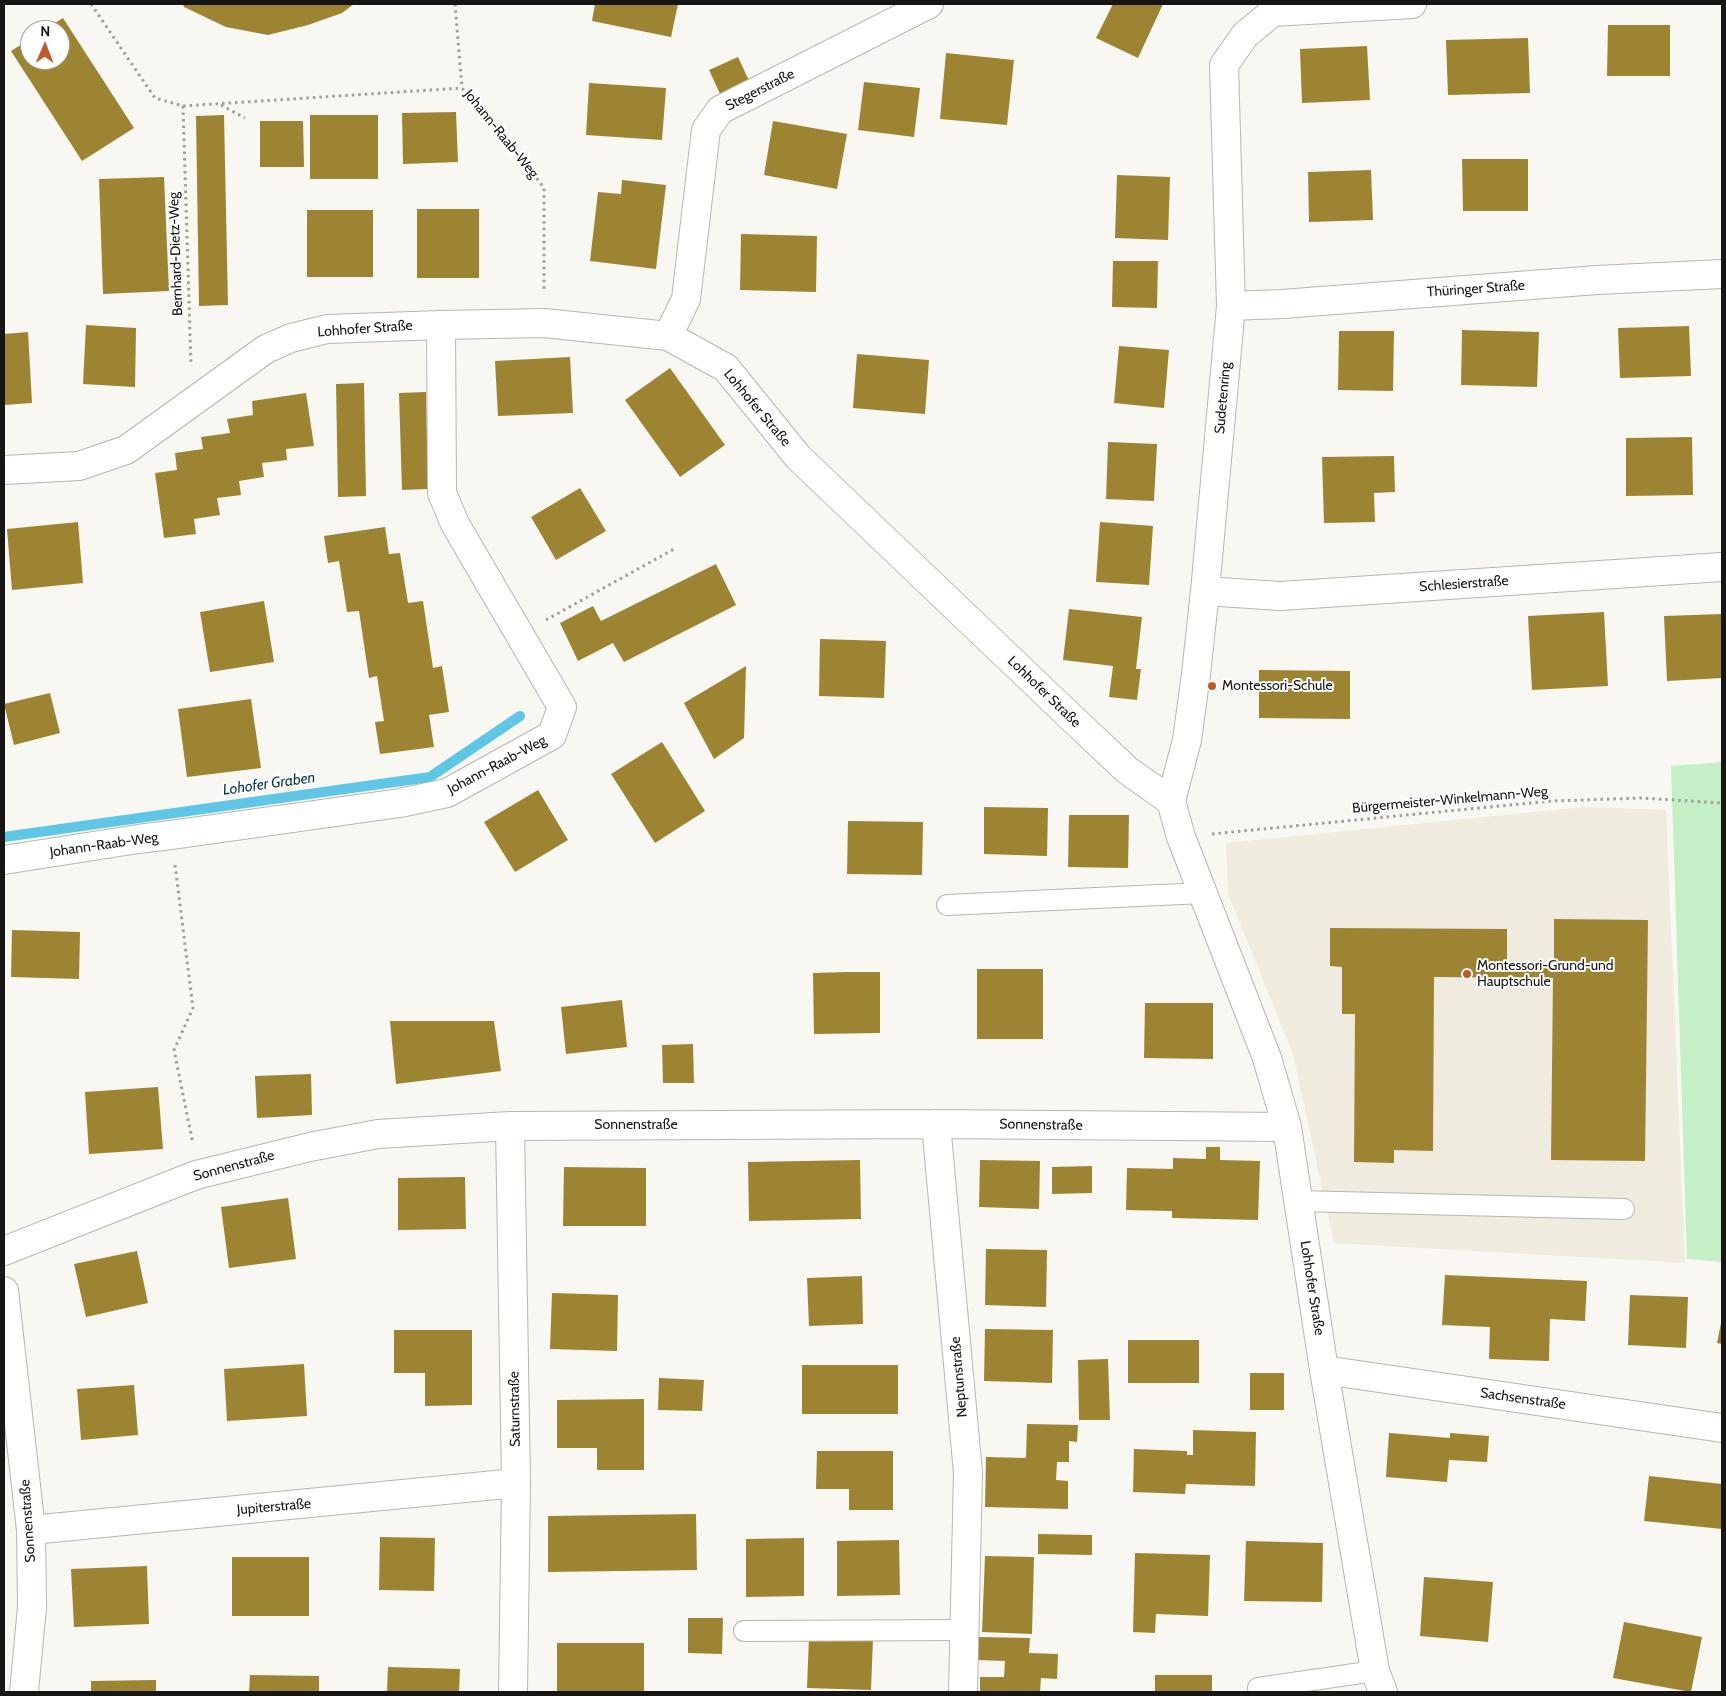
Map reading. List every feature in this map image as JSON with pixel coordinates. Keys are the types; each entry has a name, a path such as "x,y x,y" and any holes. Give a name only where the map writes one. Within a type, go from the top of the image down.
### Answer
{"street":[{"name":"Stegerstraße","path":"668,336 686,299 706,130 720,110 929,4"},
{"name":"Sudetenring","path":"1171,800 1188,740 1205,591 1231,306 1224,65 1245,35 1273,8 1412,4"},
{"name":"Thüringer Straße","path":"1231,306 1282,304 1597,280 1722,274"},
{"name":"Lohhofer Straße","path":"4,470 79,466 126,450 266,349 291,338 327,329 544,323 668,336 726,368 798,457 1081,728 1127,770 1171,800 1182,837 1267,1058 1287,1127 1324,1370 1379,1682"},
{"name":"Johann-Raab-Weg","path":"4,860 138,838 172,835 400,803 447,793 552,735 562,707 455,524 442,493 441,325"},
{"name":"Schlesierstraße","path":"1205,591 1280,596 1722,567"},
{"name":"Sonnenstraße","path":"4,1251 196,1175 310,1147 378,1134 510,1126 936,1124 1287,1127"},
{"name":"Neptunstraße","path":"936,1124 968,1473 962,1692"},
{"name":"Saturnstraße","path":"510,1126 516,1484 513,1692"},
{"name":"Sonnenstraße","path":"4,1291 31,1530 32,1607 24,1692"},
{"name":"Sachsenstraße","path":"1324,1370 1722,1428"},
{"name":"Jupiterstraße","path":"31,1530 516,1484"}],"lane":[{"path":"947,905 1203,893"},
{"path":"1298,1201 1624,1209"},
{"path":"744,1631 964,1630"},
{"path":"1258,1688 1379,1682"}],"path":[{"path":"91,4 155,98 183,106 462,88"},
{"name":"Johann-Raab-Weg","path":"455,4 462,88 511,144 544,188 544,323"},
{"path":"220,104 245,118"},
{"name":"Bernhard-Dietz-Weg","path":"183,106 192,402"},
{"path":"520,635 674,548"},
{"name":"Bürgermeister-Winkelmann-Weg","path":"1182,837 1551,801 1642,798 1722,803"},
{"path":"172,835 194,1008 174,1050 194,1150 196,1175"}],"shaded area":[{"name":"Montessori-Grund-und Hauptschule","path":"1584,807 1666,810 1685,1263 1334,1243 1293,1054 1228,894 1226,843"}],"green space":[{"path":"1722,762 1722,1262 1687,1259 1671,766"}],"building":[{"path":"183,4 354,4 342,13 308,25 268,35 226,27 184,7"},
{"path":"595,4 678,4 671,37 592,21"},
{"path":"1113,4 1163,4 1138,58 1096,38"},
{"path":"1608,25 1670,25 1670,76 1607,76"},
{"path":"70,29 134,128 82,161 23,70 70,70"},
{"path":"1528,38 1530,93 1448,95 1446,40"},
{"path":"20,45 20,65 11,51"},
{"path":"1367,46 1370,100 1302,103 1300,49"},
{"path":"946,53 1014,60 1007,125 940,119"},
{"path":"738,57 751,85 722,98 709,70"},
{"path":"864,82 920,88 914,137 858,130"},
{"path":"589,83 666,88 662,140 586,135"},
{"path":"456,112 458,162 403,164 402,113"},
{"path":"224,115 228,305 199,306 196,116"},
{"path":"310,115 378,115 378,179 310,179"},
{"path":"260,121 303,121 304,167 260,167"},
{"path":"773,121 847,134 837,189 764,175"},
{"path":"1462,159 1528,159 1528,211 1463,211"},
{"path":"1371,170 1373,220 1309,222 1308,172"},
{"path":"1117,175 1170,177 1168,240 1115,238"},
{"path":"164,177 169,291 103,294 99,179"},
{"path":"622,180 666,185 656,269 590,261 598,192 621,194"},
{"path":"417,209 479,209 479,278 417,278"},
{"path":"307,210 373,210 373,277 307,277"},
{"path":"741,234 817,236 816,292 740,290"},
{"path":"1113,261 1158,261 1157,308 1112,307"},
{"path":"86,325 136,328 135,387 83,384"},
{"path":"1689,326 1691,376 1620,378 1618,328"},
{"path":"1462,330 1539,332 1537,387 1461,385"},
{"path":"1339,331 1394,331 1393,391 1338,390"},
{"path":"28,332 32,403 4,405 4,334"},
{"path":"1119,346 1169,350 1164,408 1114,403"},
{"path":"857,354 929,360 925,414 853,408"},
{"path":"570,357 573,413 498,416 495,361"},
{"path":"670,368 725,445 680,477 625,400"},
{"path":"364,383 366,496 338,497 336,384"},
{"path":"426,392 428,489 402,490 399,393"},
{"path":"306,393 314,446 286,449 287,460 262,463 264,477 239,481 241,495 217,498 220,515 194,519 196,534 164,538 155,473 177,470 175,453 203,449 201,437 230,433 227,419 253,415 252,401"},
{"path":"1692,437 1693,495 1626,496 1626,438"},
{"path":"1108,442 1157,444 1154,501 1106,499"},
{"path":"1394,456 1395,492 1374,493 1375,522 1324,523 1322,457"},
{"path":"580,488 606,531 556,560 531,517"},
{"path":"78,522 83,583 12,590 7,529"},
{"path":"1100,522 1153,526 1149,585 1096,582"},
{"path":"385,527 389,554 400,553 408,603 423,601 433,668 442,666 449,712 429,715 434,747 380,754 375,722 384,721 377,676 369,678 359,611 347,612 339,561 328,563 324,536"},
{"path":"716,564 736,605 624,662 613,643 578,661 560,623 593,606 601,621"},
{"path":"264,601 274,662 210,672 200,612"},
{"path":"1069,609 1142,617 1136,669 1141,669 1137,700 1109,697 1113,666 1063,660"},
{"path":"1604,612 1608,686 1532,690 1528,616"},
{"path":"1722,614 1722,678 1667,681 1664,616"},
{"path":"820,639 886,641 884,698 819,696"},
{"path":"746,666 744,738 714,759 684,703"},
{"path":"1259,670 1350,671 1350,719 1259,718"},
{"path":"50,693 60,733 14,745 4,704"},
{"path":"251,699 261,768 187,777 178,709"},
{"path":"662,742 705,811 655,843 611,774"},
{"path":"538,790 568,840 515,872 484,822"},
{"path":"984,807 1048,808 1047,856 984,854"},
{"path":"1069,815 1129,815 1128,868 1068,867"},
{"path":"848,821 923,822 922,875 847,874"},
{"path":"1554,919 1648,920 1645,1161 1551,1160 1553,978 1434,977 1433,1151 1394,1150 1394,1163 1354,1162 1355,1014 1342,1014 1342,967 1330,966 1330,928 1507,929 1507,964 1554,964"},
{"path":"12,930 80,932 79,979 11,977"},
{"path":"977,969 1043,969 1043,1039 977,1039"},
{"path":"880,972 880,1033 814,1034 813,973"},
{"path":"622,1000 627,1047 566,1054 561,1007"},
{"path":"1145,1003 1213,1003 1213,1059 1144,1058"},
{"path":"390,1021 494,1021 501,1071 396,1084"},
{"path":"693,1044 694,1083 663,1083 662,1045"},
{"path":"311,1074 312,1115 257,1118 255,1076"},
{"path":"158,1087 163,1149 89,1154 85,1092"},
{"path":"1206,1147 1220,1147 1220,1160 1260,1161 1258,1220 1172,1218 1172,1211 1126,1210 1127,1168 1173,1169 1173,1158 1206,1159"},
{"path":"860,1160 861,1219 749,1221 748,1162"},
{"path":"980,1160 1040,1161 1039,1209 979,1207"},
{"path":"1092,1166 1092,1193 1052,1194 1052,1167"},
{"path":"564,1167 646,1168 646,1226 563,1226"},
{"path":"465,1177 466,1229 398,1230 398,1178"},
{"path":"288,1198 296,1259 229,1268 221,1207"},
{"path":"986,1249 1047,1250 1046,1307 985,1305"},
{"path":"137,1251 148,1303 86,1317 74,1264"},
{"path":"1445,1275 1587,1281 1585,1321 1550,1319 1549,1361 1489,1359 1490,1327 1442,1325"},
{"path":"862,1276 863,1324 809,1326 807,1278"},
{"path":"552,1293 618,1295 617,1351 550,1349"},
{"path":"1630,1295 1688,1297 1686,1348 1628,1345"},
{"path":"1722,1323 1722,1344 1717,1343"},
{"path":"985,1329 1053,1330 1052,1383 984,1381"},
{"path":"394,1330 472,1330 472,1405 425,1406 425,1373 394,1373"},
{"path":"1128,1340 1199,1340 1199,1383 1128,1383"},
{"path":"1108,1359 1110,1420 1079,1420 1078,1360"},
{"path":"304,1364 307,1416 227,1421 224,1369"},
{"path":"802,1365 898,1365 898,1414 802,1414"},
{"path":"1250,1373 1284,1373 1284,1410 1250,1410"},
{"path":"659,1378 704,1380 702,1411 658,1410"},
{"path":"134,1385 138,1435 81,1440 77,1389"},
{"path":"644,1399 644,1470 597,1470 597,1448 557,1448 557,1400"},
{"path":"1027,1424 1078,1425 1077,1442 1069,1441 1069,1462 1057,1462 1056,1480 1068,1481 1068,1509 985,1507 986,1457 1026,1458"},
{"path":"1193,1430 1256,1432 1255,1486 1186,1484 1185,1494 1133,1492 1134,1449 1187,1451 1187,1455 1193,1455"},
{"path":"1389,1433 1450,1438 1450,1433 1489,1436 1487,1462 1449,1460 1447,1482 1386,1477"},
{"path":"817,1451 893,1451 893,1510 849,1510 849,1489 816,1489"},
{"path":"1649,1476 1722,1484 1722,1529 1644,1521"},
{"path":"696,1514 697,1570 548,1572 548,1516"},
{"path":"1038,1534 1092,1535 1092,1555 1038,1554"},
{"path":"380,1537 435,1538 434,1591 379,1590"},
{"path":"804,1538 804,1596 746,1597 746,1539"},
{"path":"899,1540 900,1595 837,1596 837,1541"},
{"path":"1246,1541 1323,1543 1322,1602 1244,1601"},
{"path":"1135,1553 1210,1555 1208,1616 1156,1614 1155,1633 1133,1632"},
{"path":"985,1556 1034,1557 1032,1634 982,1632"},
{"path":"232,1557 309,1557 309,1616 232,1616"},
{"path":"147,1566 149,1624 74,1627 71,1569"},
{"path":"1424,1577 1493,1582 1488,1642 1420,1636"},
{"path":"688,1618 723,1618 722,1654 688,1653"},
{"path":"1624,1622 1702,1637 1691,1692 1613,1678"},
{"path":"809,1637 873,1639 871,1690 807,1688"},
{"path":"978,1637 1030,1638 1029,1653 1058,1654 1057,1679 1041,1678 1040,1692 980,1692 980,1677 1004,1677 1005,1661 977,1660"},
{"path":"557,1643 644,1643 644,1692 557,1692"},
{"path":"388,1667 460,1669 459,1692 387,1692"},
{"path":"250,1675 319,1676 319,1692 249,1692"},
{"path":"1155,1675 1212,1675 1212,1692 1155,1692"},
{"path":"156,1680 156,1692 91,1692 91,1681"}],"waterway":[{"name":"Lohofer Graben","path":"4,837 430,777 520,716"}],"place":[{"name":"Montessori-Schule","path":"1212,686"},
{"name":"Montessori-Grund-und Hauptschule","path":"1467,974"}]}
